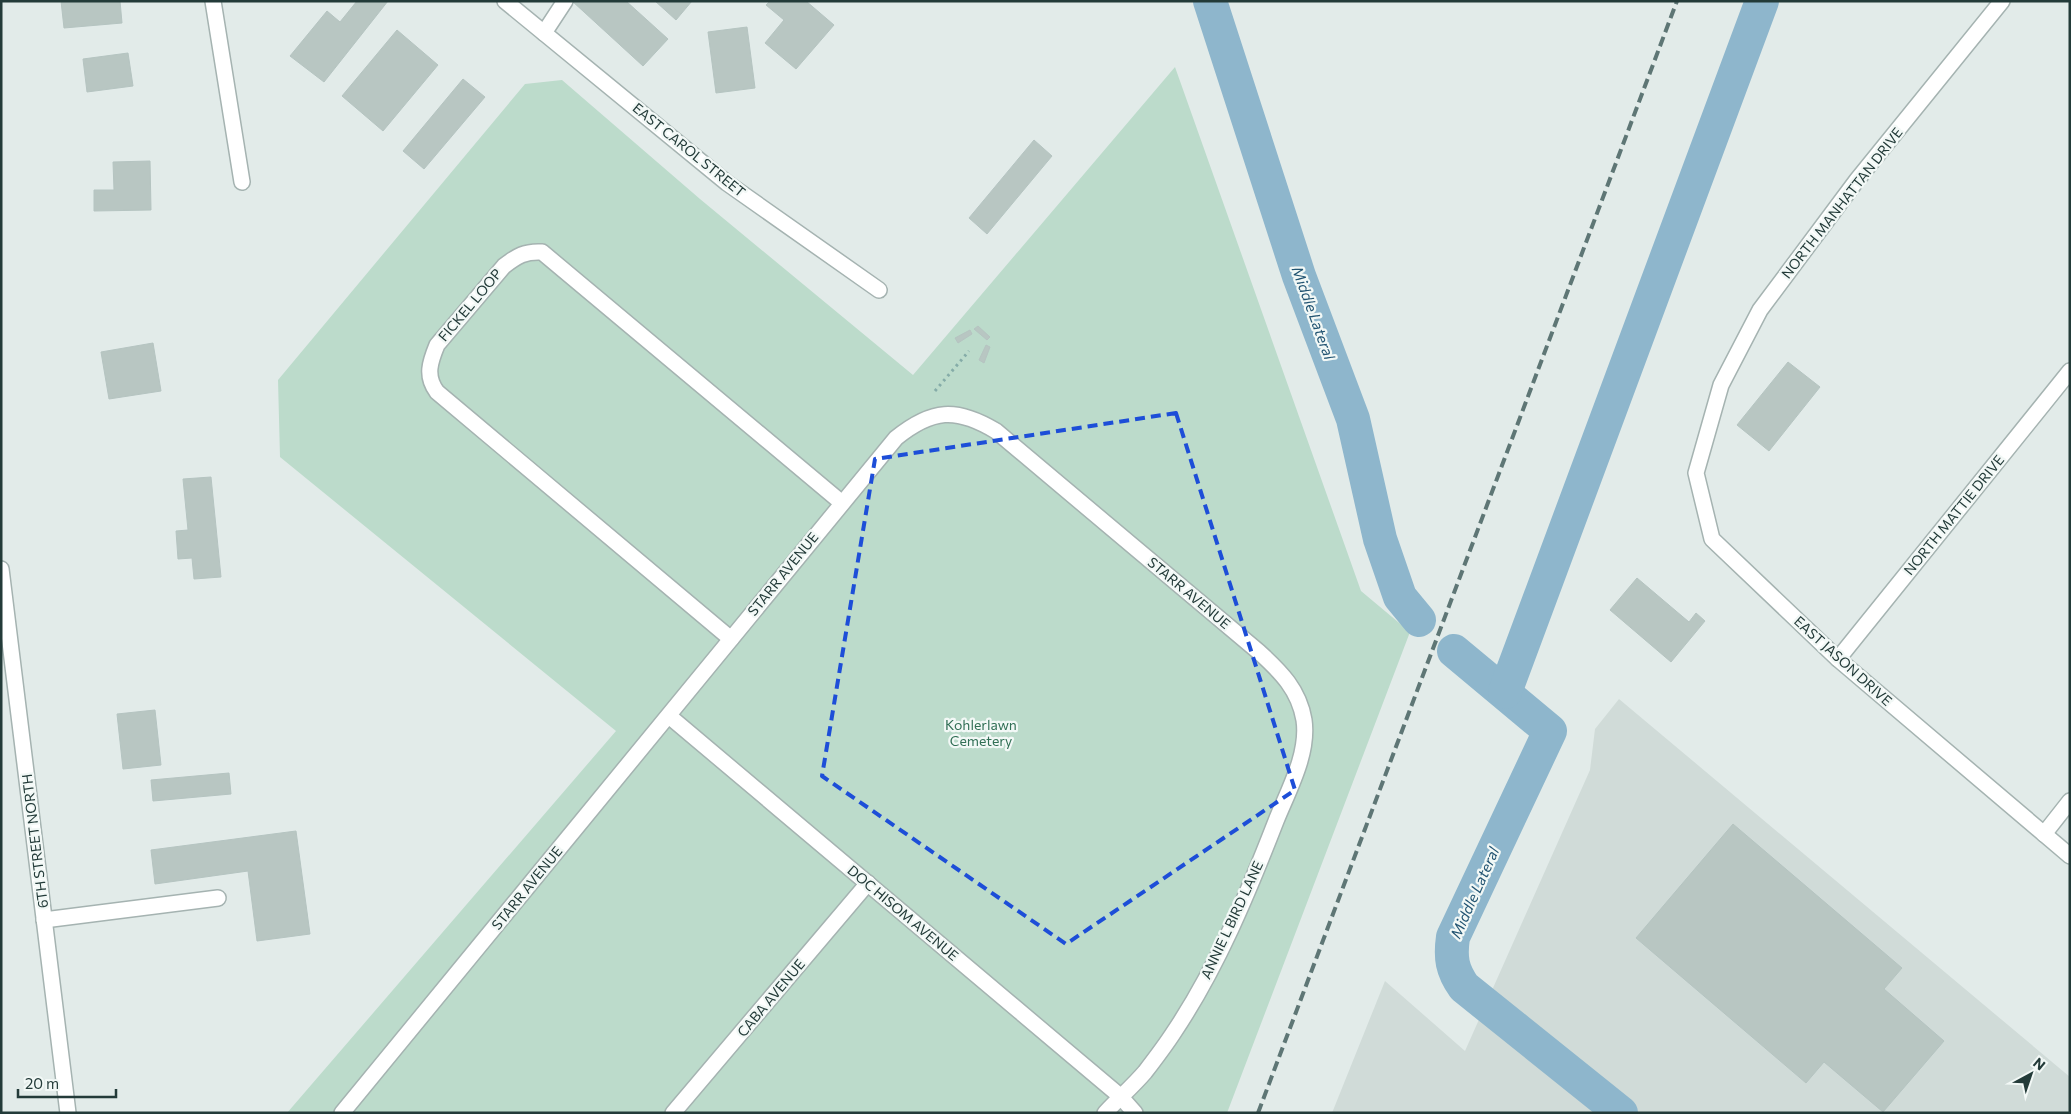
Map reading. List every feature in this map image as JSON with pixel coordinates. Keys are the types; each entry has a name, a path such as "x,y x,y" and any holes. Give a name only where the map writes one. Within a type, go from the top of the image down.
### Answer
{"street":[{"path":"213,1 242,182"},
{"name":"EAST CAROL STREET","path":"505,1 727,183 879,290"},
{"path":"544,33 566,1"},
{"name":"NORTH MANHATTAN DRIVE","path":"1710,423 1721,385 1760,310 1857,180 2002,1"},
{"name":"FICKEL LOOP","path":"731,638 438,392 431,383 429,373 430,360 437,345 504,266 517,255 529,251 542,252 842,503"},
{"name":"NORTH MATTIE DRIVE","path":"1838,659 2070,371"},
{"name":"STARR AVENUE","path":"342,1113 896,438 924,418 956,414 977,420 996,431 1259,652 1291,684 1300,702"},
{"name":"EAST JASON DRIVE","path":"1710,423 1696,473 1712,539 1838,659 2070,856"},
{"name":"6TH STREET NORTH","path":"1,569 68,1113"},
{"name":"ANNIE L BIRD LANE","path":"1106,1113 1120,1096 1144,1073 1174,1031 1206,976 1252,882 1295,773 1303,746 1304,722 1300,702"},
{"name":"DOC HISOM AVENUE","path":"669,716 1120,1096 1135,1113"},
{"path":"2044,834 2070,801"},
{"name":"CABA AVENUE","path":"674,1113 868,883"},
{"path":"44,920 218,898"}],"path":[{"path":"924,418 925,405 969,351"}],"highlighted area":[{"path":"1176,413 1295,790 1066,944 822,776 875,459"}],"shaded area":[{"path":"1619,699 2070,1077 2070,1113 1332,1113 1385,981 1465,1051 1590,770 1595,729"}],"green space":[{"name":"Kohlerlawn Cemetery","path":"1175,67 1361,591 1410,632 1227,1113 287,1113 616,731 280,457 278,380 525,84 562,80 700,199 913,375"}],"building":[{"path":"61,1 120,1 122,23 64,28"},
{"path":"357,1 388,1 324,82 290,56 327,11 340,22"},
{"path":"572,1 626,1 668,39 643,66"},
{"path":"655,1 692,1 676,20"},
{"path":"770,1 806,1 834,25 796,69 765,43 784,20 766,5"},
{"path":"747,27 755,88 716,93 708,32"},
{"path":"397,30 438,65 383,131 342,96"},
{"path":"128,53 133,86 87,92 83,59"},
{"path":"463,79 485,97 424,169 403,151"},
{"path":"1034,140 1052,156 987,234 969,218"},
{"path":"150,161 151,210 94,211 94,190 114,190 113,162"},
{"path":"978,326 990,337 987,340 974,329"},
{"path":"970,330 972,334 958,343 955,338"},
{"path":"153,343 161,391 109,399 101,352"},
{"path":"986,345 990,347 984,363 979,360"},
{"path":"1788,362 1820,387 1769,451 1737,425"},
{"path":"211,477 221,577 194,579 192,558 178,559 176,531 188,530 183,479"},
{"path":"1637,578 1689,622 1696,613 1705,621 1671,662 1610,610"},
{"path":"155,710 161,765 123,769 117,714"},
{"path":"229,773 231,794 153,801 151,780"},
{"path":"1733,824 1902,968 1884,989 1944,1041 1883,1112 1824,1062 1806,1083 1636,938"},
{"path":"296,831 310,934 257,941 248,871 155,884 151,850"}],"waterway":[{"name":"Middle Lateral","path":"1210,1 1299,276 1353,419 1380,539 1400,597 1419,620"},
{"path":"1505,692 1762,1"},
{"name":"Middle Lateral","path":"1454,651 1550,731 1453,937 1452,958 1454,969 1464,987 1621,1113"}],"railway":[{"path":"1258,1113 1677,1"}]}
